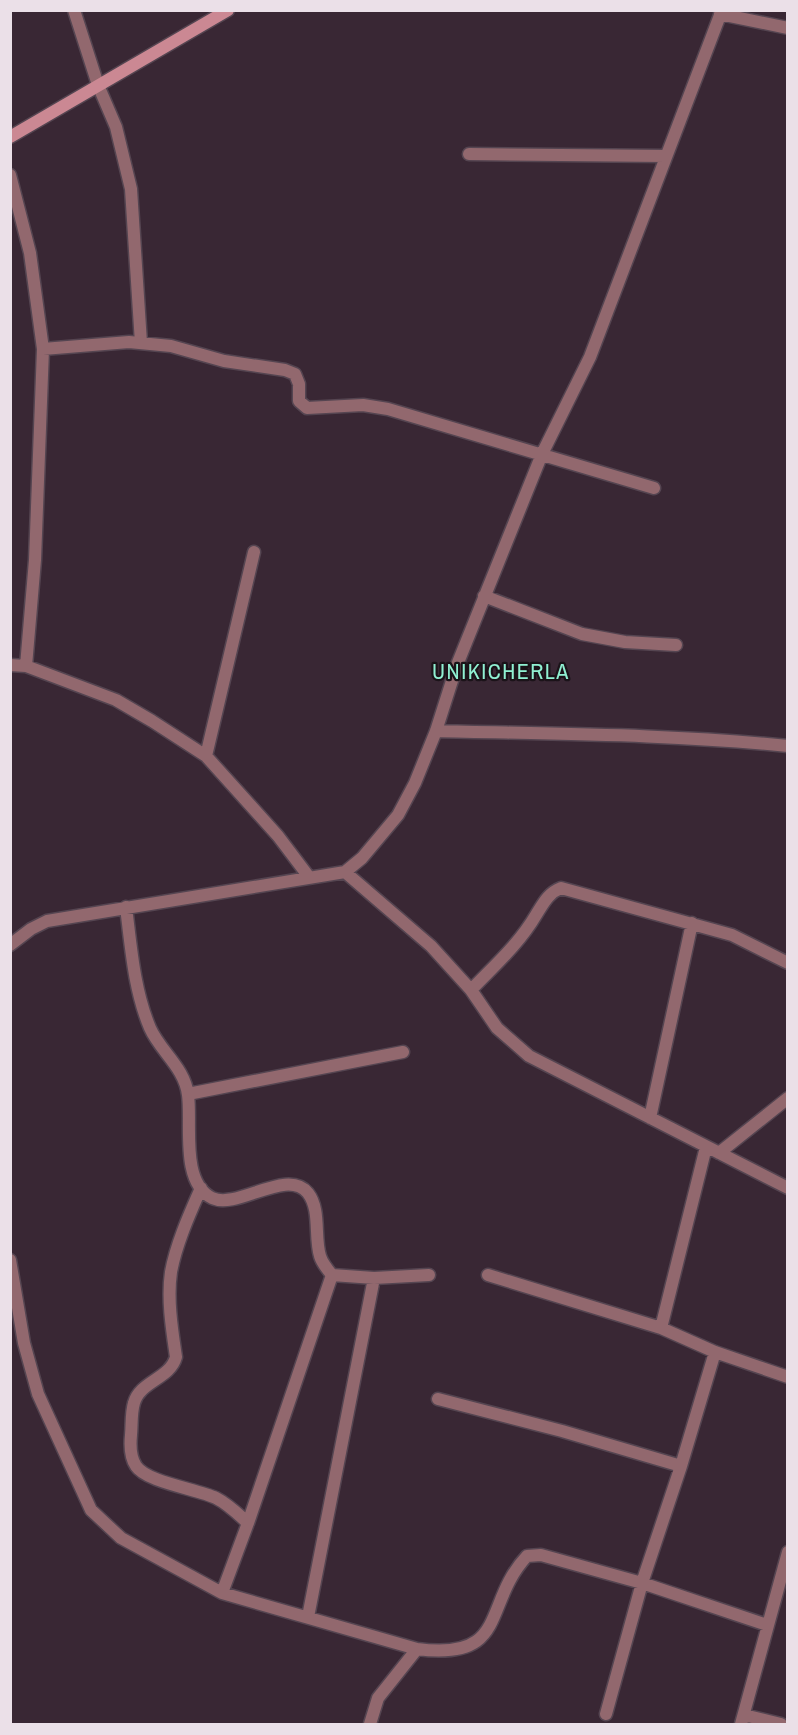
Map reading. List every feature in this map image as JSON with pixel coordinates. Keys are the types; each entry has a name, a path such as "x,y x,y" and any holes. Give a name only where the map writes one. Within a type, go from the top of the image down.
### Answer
{"street":[{"path":"74,10 98,85 116,127 131,189 141,343"},
{"path":"10,137 228,10"},
{"path":"10,945 31,929 47,921 345,872 362,858 398,815 415,783 436,731 457,665 542,454 590,357 721,12 788,28"},
{"path":"469,153 666,156"},
{"path":"10,175 30,253 43,348 35,561 26,666"},
{"path":"43,348 141,343 171,346 224,361 285,370 295,374 299,384 299,401 307,408 363,405 388,409 654,488"},
{"path":"206,756 254,552"},
{"path":"484,596 582,634 625,642 676,645"},
{"path":"10,665 26,666 116,700 206,756 278,836 309,878"},
{"path":"436,731 622,736 788,746"},
{"path":"345,872 431,946 471,990 497,1028 529,1056 788,1188"},
{"path":"471,990 525,935 548,896 561,888 732,935 788,963"},
{"path":"126,907 142,1003 151,1030 184,1079 188,1094 190,1158 194,1175 201,1188 212,1198 227,1200 284,1185 298,1185 308,1194 314,1207 320,1256 332,1275"},
{"path":"650,1118 692,923"},
{"path":"188,1094 403,1052"},
{"path":"719,1153 788,1098"},
{"path":"661,1328 706,1147"},
{"path":"201,1188 188,1218 171,1272 170,1302 176,1357 174,1365 142,1389 135,1400 132,1413 131,1453 137,1469 147,1476 215,1498 228,1505 248,1523"},
{"path":"10,1260 24,1343 38,1394 91,1510 121,1538 222,1593 417,1649 437,1651 457,1649 472,1644 488,1631 516,1567 526,1556 541,1555 642,1583 767,1625"},
{"path":"332,1275 374,1278 429,1275"},
{"path":"222,1593 332,1275"},
{"path":"488,1275 661,1328 715,1352 788,1377"},
{"path":"308,1617 374,1278"},
{"path":"606,1714 642,1583 681,1466 715,1352"},
{"path":"438,1399 562,1431 681,1466"},
{"path":"781,1725 742,1720 788,1552"},
{"path":"370,1725 378,1698 417,1649"}],"district":[{"name":"UNIKICHERLA","path":"501,671"}]}
